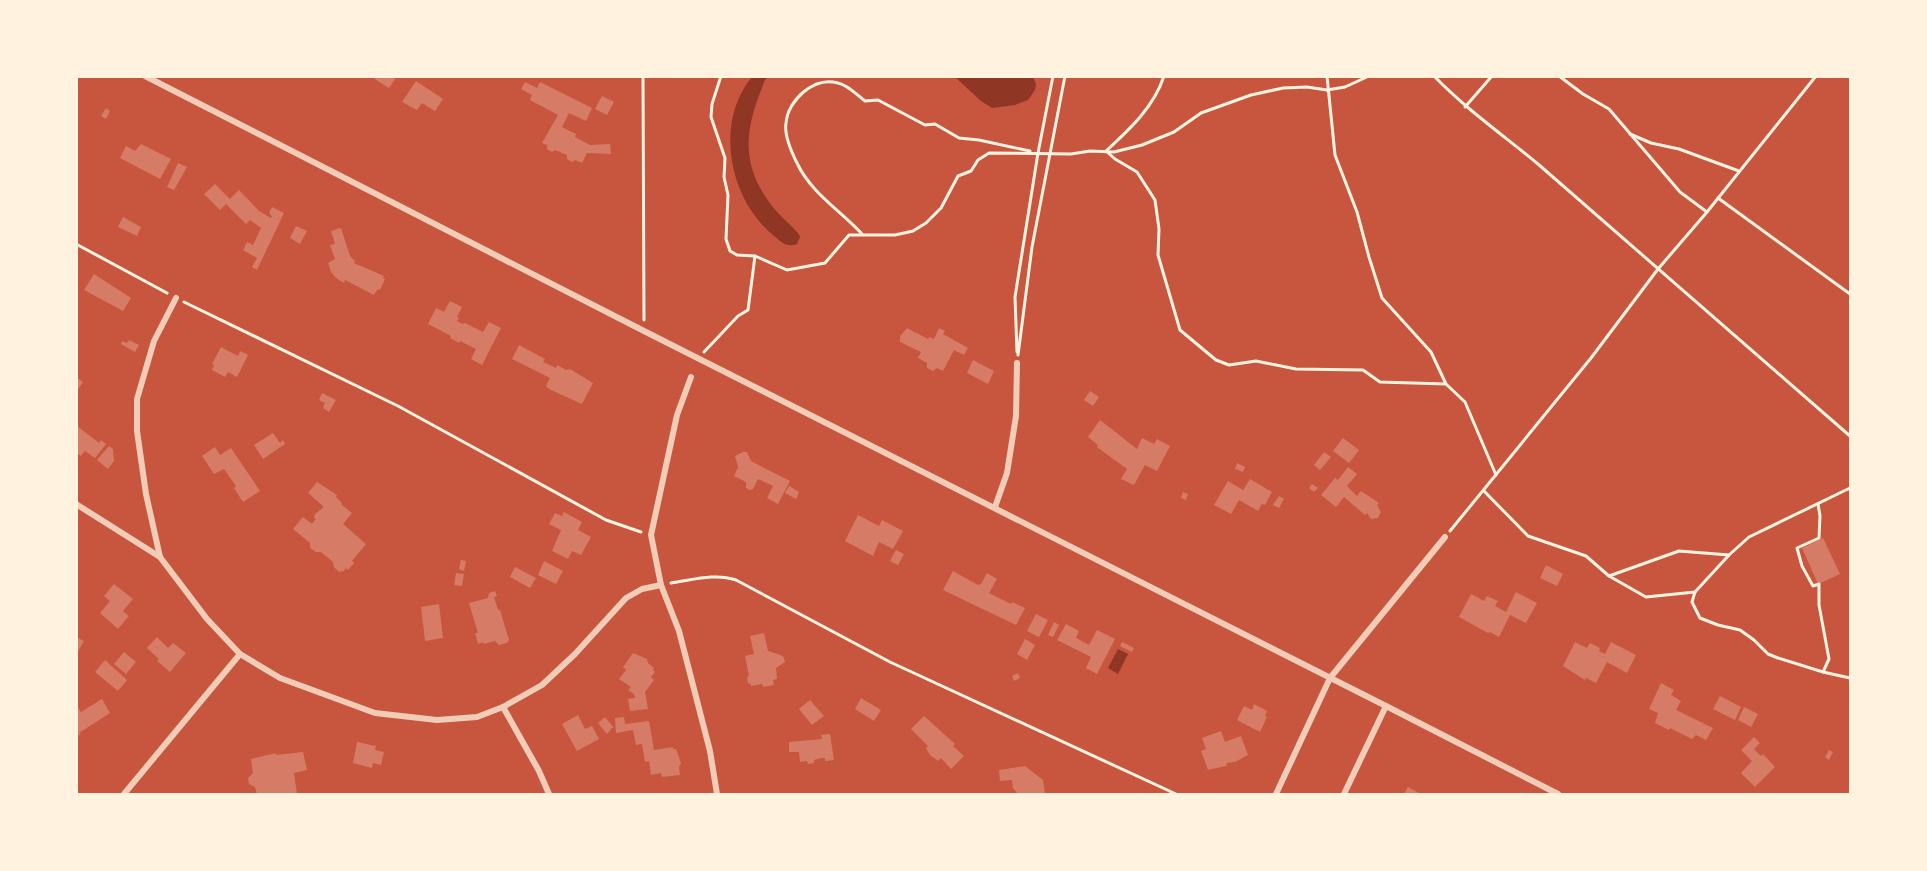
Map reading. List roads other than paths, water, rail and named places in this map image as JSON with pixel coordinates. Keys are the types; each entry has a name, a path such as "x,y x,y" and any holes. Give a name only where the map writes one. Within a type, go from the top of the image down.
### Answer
{"street":[{"path":"146,76 1558,795"},
{"path":"160,557 146,494 138,431 137,399 154,341 176,298"},
{"path":"995,507 1007,473 1016,416 1017,363"},
{"path":"691,377 677,415 651,535 660,585 679,631 710,750 717,795"},
{"path":"76,504 160,557 207,619 240,654 280,678 375,713 437,720 477,717 503,707 542,685 575,654 626,598 642,589 660,585"},
{"path":"1276,795 1330,678 1445,537"},
{"path":"124,795 240,654"},
{"path":"1344,795 1386,706"},
{"path":"503,707 539,771 549,795"}]}
